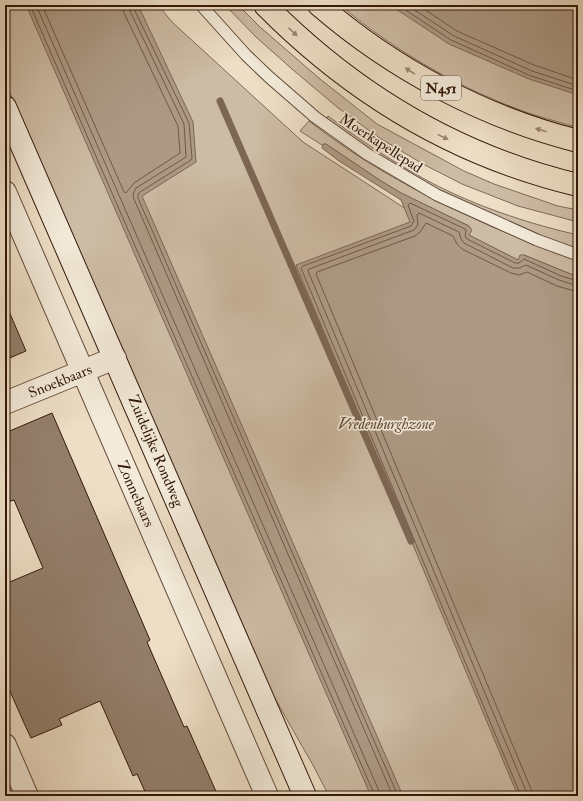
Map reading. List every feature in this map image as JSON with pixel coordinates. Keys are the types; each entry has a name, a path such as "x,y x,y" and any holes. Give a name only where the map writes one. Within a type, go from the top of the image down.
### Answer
{"main road":[{"name":"N451","path":"265,5 298,38 328,63 374,97 409,119 436,134 475,152 540,175 578,185"},
{"name":"N451","path":"319,5 383,54 417,75 451,93 524,125 578,141"}],"street":[{"name":"Zuidelijke Rondweg","path":"5,107 305,796"},
{"name":"Zonnebaars","path":"5,192 267,796"},
{"name":"Snoekbaars","path":"5,403 115,358"},
{"path":"5,745 27,796"}],"lane":[{"name":"Moerkapellepad","path":"201,5 246,55 269,77 316,117 367,154 437,195 537,240 578,255"}],"green space":[{"name":"Vredenburghzone","path":"5,5 158,5 172,22 303,142 449,237 578,796 329,796 269,688 5,81"},
{"path":"225,5 238,5 260,27 320,79 377,124 464,171 494,184 558,206 578,210 578,222 518,206 462,184 423,164 378,137 337,107 292,69 256,37"},
{"path":"340,5 578,5 578,128 531,114 455,81 407,54 361,22"},
{"path":"328,116 383,154 443,189 509,216 578,235 578,250 494,216 433,187 369,149 327,119"},
{"path":"309,121 367,162 429,197 497,229 578,261 578,277 524,255 518,260 468,235 469,226 401,193 326,144 322,145 300,131"}],"water":[{"path":"26,5 138,5 193,122 196,162 142,196 403,796 371,796"},
{"path":"390,5 578,5 578,95 529,79 449,44"},
{"path":"323,144 326,144 401,193 469,226 472,230 469,235 518,260 520,255 524,255 578,277 578,796 518,796 296,265 410,222 401,200 339,161 322,148"}],"building":[{"path":"5,302 26,351 5,360"},
{"path":"52,413 150,640 147,642 184,727 187,726 218,796 147,796 137,774 133,776 100,701 59,719 62,725 31,738 5,680 5,584 43,568 14,500 5,503 5,433"}],"waterway":[{"path":"220,101 411,541"}]}
